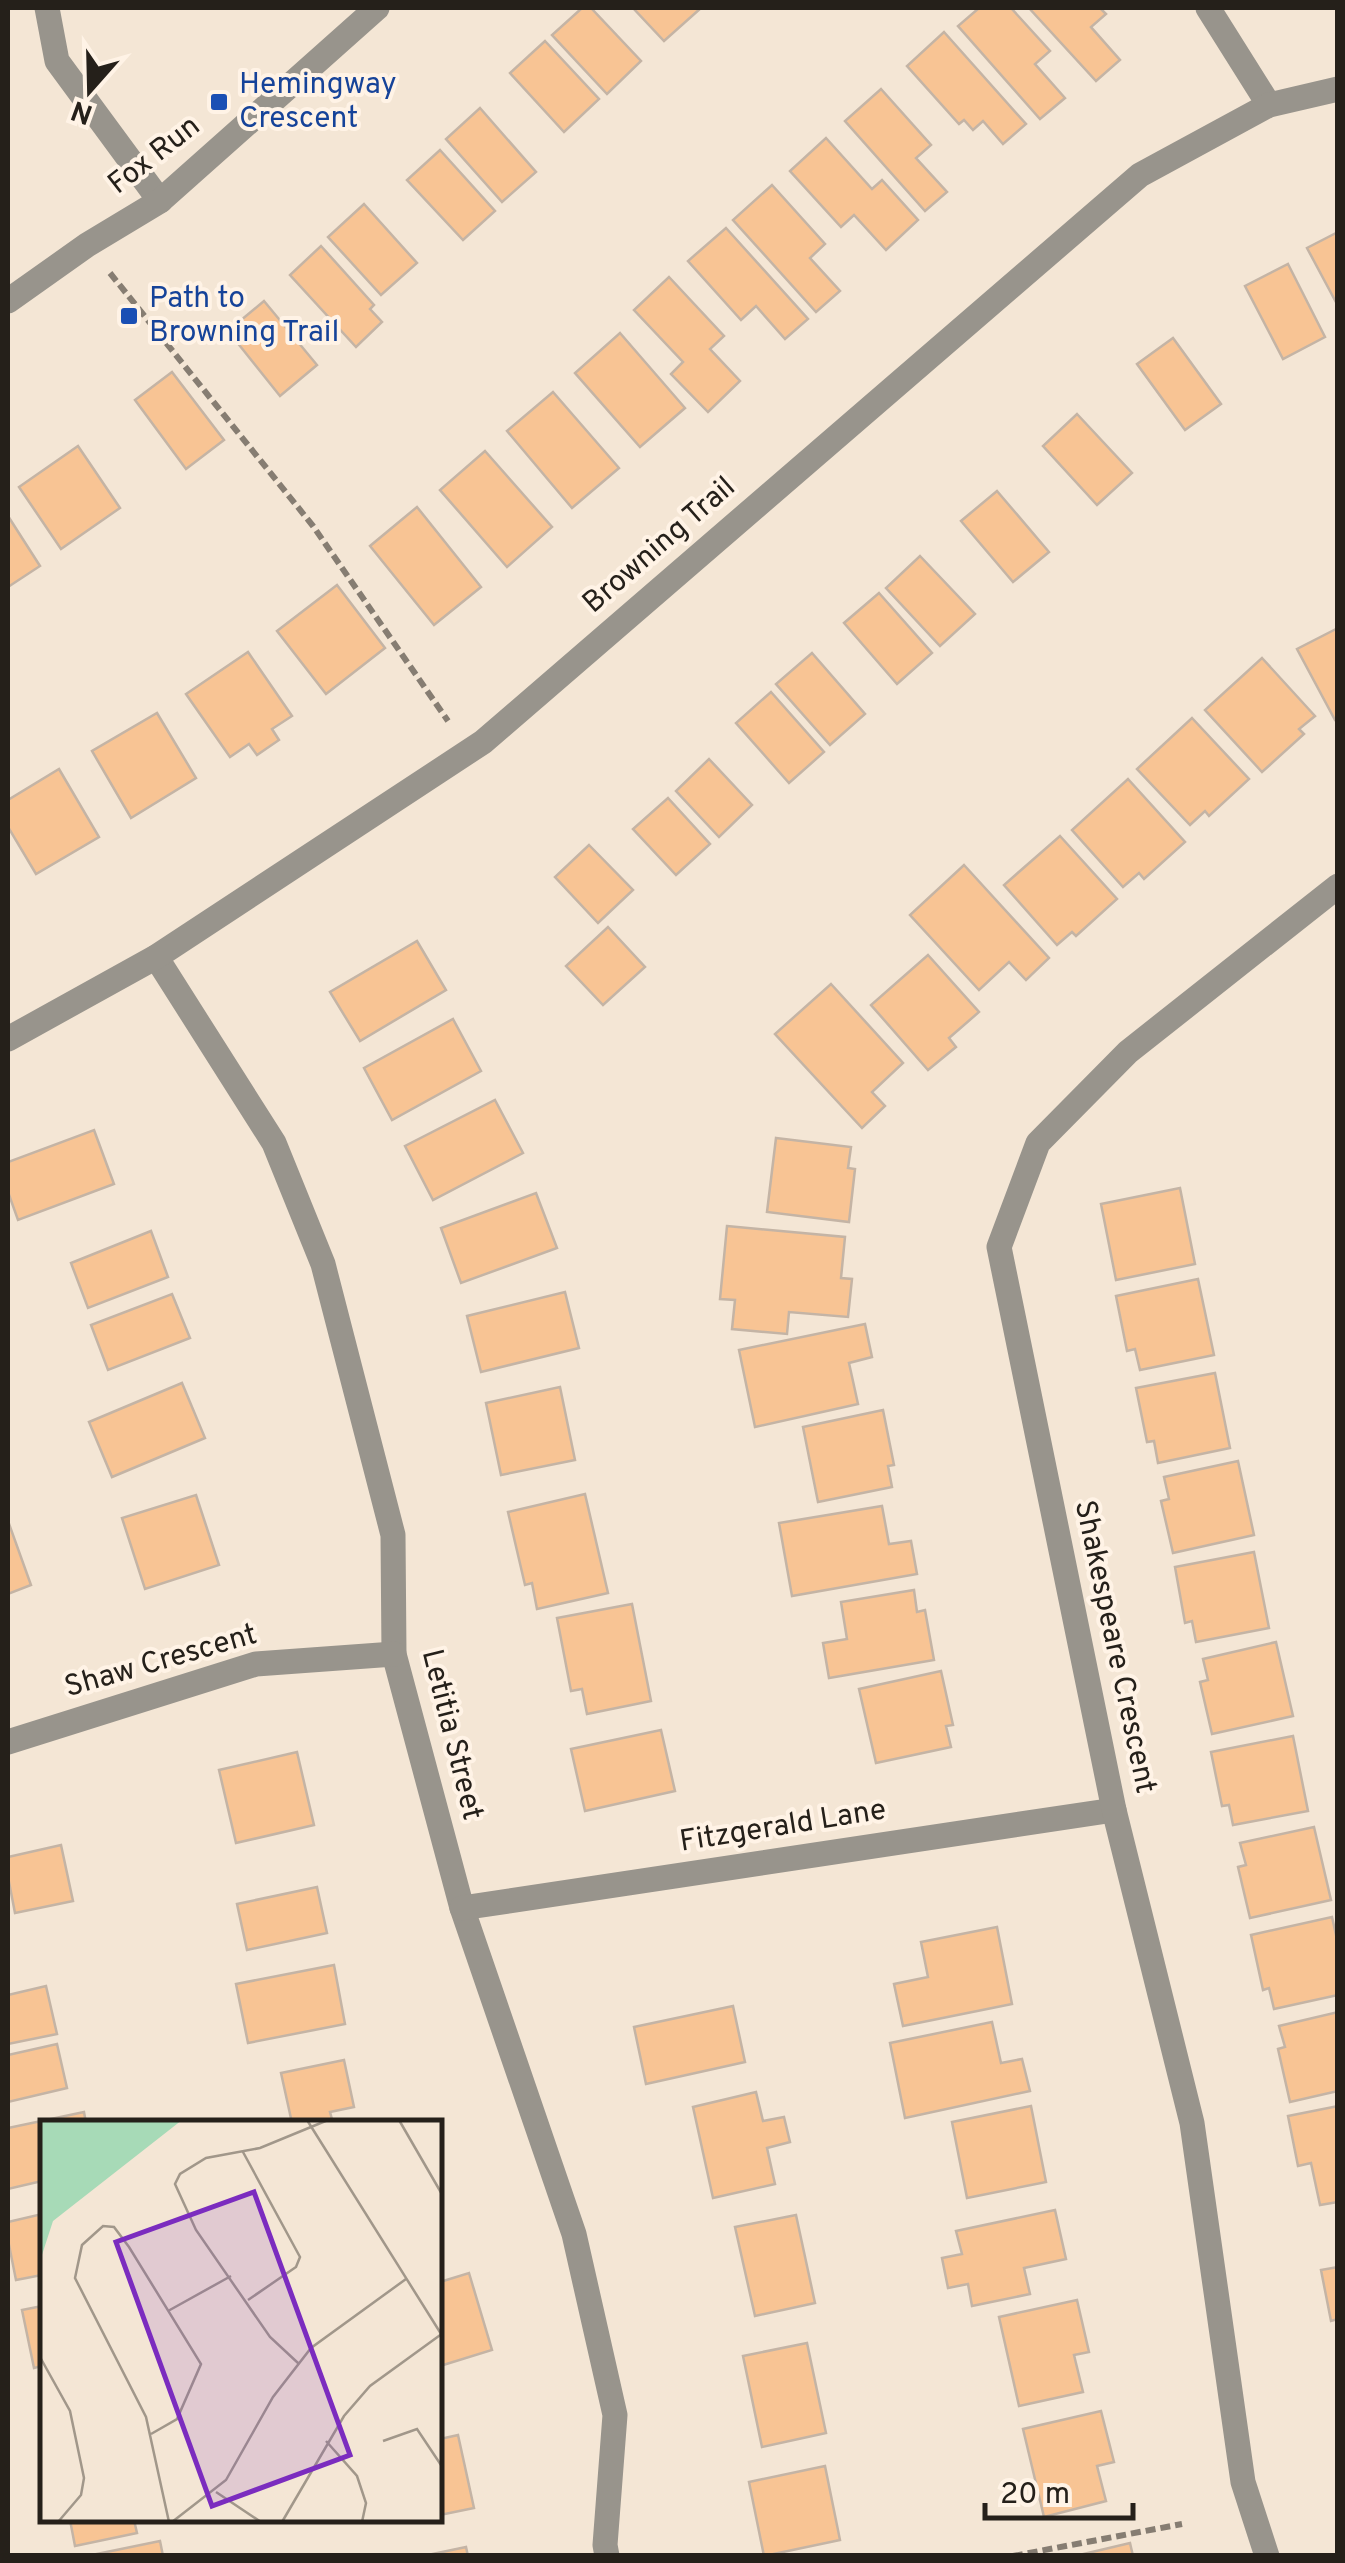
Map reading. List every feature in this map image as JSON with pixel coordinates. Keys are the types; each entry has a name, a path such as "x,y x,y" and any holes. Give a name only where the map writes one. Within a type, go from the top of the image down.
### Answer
{"street":[{"path":"47,8 57,61 160,200"},
{"name":"Fox Run","path":"8,301 87,244 160,200 377,8"},
{"path":"1208,8 1269,105"},
{"name":"Browning Trail","path":"8,1039 156,957 483,742 1140,175 1269,105 1338,89"},
{"name":"Shakespeare Crescent","path":"1266,2556 1243,2482 1192,2123 1114,1810 999,1247 1038,1144 1128,1052 1338,886"},
{"name":"Letitia Street","path":"156,957 274,1143 323,1264 392,1535 394,1654 462,1908 574,2234 615,2415 607,2556"},
{"name":"Shaw Crescent","path":"8,1742 256,1664 394,1654"},
{"name":"Fitzgerald Lane","path":"462,1908 1114,1810"}],"path":[{"path":"87,244 313,526 469,751"},
{"path":"1013,2556 1182,2524"}],"building":[{"path":"582,8 591,8 641,61 607,94 552,35"},
{"path":"633,8 701,8 664,41"},
{"path":"979,8 1011,8 1050,51 1035,64 1065,98 1040,119 958,26"},
{"path":"1029,8 1100,8 1106,14 1091,27 1120,60 1096,81"},
{"path":"944,32 1026,124 1003,144 983,121 973,130 964,120 959,124 907,66"},
{"path":"545,41 599,99 564,132 510,73"},
{"path":"881,89 931,145 916,158 947,192 925,211 845,121"},
{"path":"480,108 536,172 502,202 446,139"},
{"path":"826,138 872,189 882,180 918,220 886,250 854,215 841,227 790,171"},
{"path":"440,150 495,211 463,240 407,180"},
{"path":"772,185 825,244 810,258 840,291 816,312 733,220"},
{"path":"364,204 417,263 381,295 328,237"},
{"path":"726,228 808,319 785,339 756,306 741,320 688,261"},
{"path":"1338,232 1338,306 1307,248"},
{"path":"321,246 374,305 370,309 382,322 356,347 290,275"},
{"path":"1288,264 1325,337 1283,359 1245,286"},
{"path":"669,277 724,336 710,349 740,381 708,412 671,374 683,362 634,310"},
{"path":"264,301 317,365 280,396 228,331"},
{"path":"620,333 685,408 640,447 575,373"},
{"path":"1173,338 1221,404 1185,430 1137,364"},
{"path":"172,372 224,440 186,469 135,400"},
{"path":"553,392 619,468 572,508 507,431"},
{"path":"1077,414 1132,473 1097,505 1043,446"},
{"path":"78,446 120,508 61,549 19,487"},
{"path":"485,451 552,527 507,567 440,490"},
{"path":"997,491 1049,552 1013,582 961,521"},
{"path":"417,507 481,587 434,625 370,546"},
{"path":"8,516 40,566 8,587"},
{"path":"920,556 975,614 940,646 886,588"},
{"path":"337,585 385,648 326,694 277,631"},
{"path":"879,593 932,653 897,684 844,623"},
{"path":"1338,628 1338,719 1335,720 1297,649"},
{"path":"248,652 292,716 272,729 279,740 257,755 249,744 230,757 186,694"},
{"path":"812,653 865,714 830,745 776,684"},
{"path":"1262,658 1315,716 1299,729 1304,734 1262,772 1205,710"},
{"path":"771,692 824,752 789,783 736,723"},
{"path":"157,713 196,778 131,818 92,751"},
{"path":"1192,718 1249,779 1209,816 1205,811 1190,825 1137,769"},
{"path":"709,759 752,805 719,837 676,791"},
{"path":"59,769 99,837 36,874 8,827 8,800"},
{"path":"1128,779 1185,842 1144,879 1139,873 1123,887 1072,830"},
{"path":"668,798 710,844 676,875 633,829"},
{"path":"1060,836 1117,899 1076,936 1072,932 1057,945 1004,885"},
{"path":"589,845 633,890 598,923 555,877"},
{"path":"964,865 1049,958 1026,980 1009,962 979,990 910,915"},
{"path":"608,927 645,967 603,1005 566,966"},
{"path":"417,941 446,990 360,1041 330,992"},
{"path":"928,955 979,1012 949,1038 956,1047 928,1070 871,1005"},
{"path":"831,984 903,1063 872,1092 885,1106 862,1128 775,1034"},
{"path":"453,1019 481,1071 392,1120 364,1068"},
{"path":"495,1100 523,1153 433,1200 405,1146"},
{"path":"94,1130 114,1184 18,1220 8,1192 8,1162"},
{"path":"776,1138 851,1147 848,1168 855,1169 849,1222 767,1212"},
{"path":"1180,1188 1195,1264 1116,1280 1101,1204"},
{"path":"536,1193 557,1248 461,1283 441,1228"},
{"path":"727,1226 845,1237 841,1278 852,1279 848,1317 789,1312 787,1334 732,1329 735,1300 720,1299"},
{"path":"151,1231 168,1277 88,1308 71,1263"},
{"path":"1198,1279 1214,1355 1140,1370 1135,1349 1127,1351 1116,1296"},
{"path":"565,1292 579,1348 481,1372 467,1316"},
{"path":"172,1294 190,1338 108,1370 91,1325"},
{"path":"865,1324 872,1357 849,1363 858,1404 755,1427 739,1350"},
{"path":"1215,1373 1230,1448 1158,1463 1154,1441 1147,1442 1136,1388"},
{"path":"182,1383 205,1438 112,1477 89,1422"},
{"path":"560,1387 575,1460 501,1475 486,1403"},
{"path":"883,1410 894,1465 888,1466 892,1487 818,1502 803,1427"},
{"path":"1238,1461 1254,1535 1173,1553 1161,1501 1169,1499 1164,1477"},
{"path":"585,1494 608,1593 537,1609 532,1583 525,1585 508,1512"},
{"path":"196,1495 219,1565 145,1589 122,1518"},
{"path":"882,1506 889,1544 911,1541 917,1574 792,1596 779,1523"},
{"path":"8,1521 31,1585 8,1594"},
{"path":"1254,1552 1269,1628 1196,1642 1192,1621 1185,1623 1175,1567"},
{"path":"914,1590 917,1612 925,1610 934,1660 829,1678 823,1643 847,1639 841,1602"},
{"path":"632,1604 651,1701 587,1714 582,1689 571,1691 557,1618"},
{"path":"1276,1642 1293,1716 1212,1734 1200,1682 1208,1680 1203,1659"},
{"path":"941,1671 953,1725 946,1726 951,1747 876,1763 859,1689"},
{"path":"661,1730 675,1791 585,1811 571,1749"},
{"path":"1293,1736 1308,1811 1233,1825 1229,1805 1222,1806 1211,1752"},
{"path":"297,1752 314,1825 236,1843 219,1770"},
{"path":"1314,1827 1331,1900 1250,1918 1238,1867 1246,1865 1240,1843"},
{"path":"61,1845 73,1901 15,1913 8,1857"},
{"path":"317,1887 327,1933 247,1950 237,1904"},
{"path":"1332,1917 1338,1944 1338,1995 1274,2009 1269,1988 1263,1990 1251,1935"},
{"path":"997,1927 1012,2004 903,2026 894,1984 928,1977 921,1942"},
{"path":"334,1965 345,2024 248,2043 236,1984"},
{"path":"46,1986 57,2034 8,2044 8,1995"},
{"path":"733,2006 745,2062 646,2084 634,2027"},
{"path":"1338,2012 1338,2091 1290,2102 1278,2049 1285,2047 1279,2026"},
{"path":"992,2022 1001,2063 1022,2059 1030,2091 905,2118 890,2043"},
{"path":"57,2044 67,2088 8,2102 8,2055"},
{"path":"344,2060 354,2107 330,2112 332,2120 291,2120 281,2073"},
{"path":"756,2092 763,2121 784,2117 790,2142 767,2148 775,2184 713,2198 693,2107"},
{"path":"1031,2106 1046,2182 967,2198 952,2122"},
{"path":"1338,2106 1338,2202 1320,2205 1311,2163 1298,2166 1288,2116"},
{"path":"84,2112 85,2120 46,2120"},
{"path":"40,2121 40,2181 8,2189 8,2128"},
{"path":"1055,2210 1066,2259 1024,2268 1030,2294 972,2306 968,2284 948,2288 942,2258 962,2254 956,2231"},
{"path":"40,2214 40,2275 16,2280 8,2222"},
{"path":"796,2215 815,2303 755,2316 735,2227"},
{"path":"1338,2267 1338,2319 1331,2321 1321,2270"},
{"path":"469,2273 492,2350 442,2365 442,2281"},
{"path":"1077,2300 1089,2352 1074,2355 1083,2392 1019,2406 999,2317"},
{"path":"40,2306 40,2366 34,2368 22,2310"},
{"path":"807,2343 826,2433 762,2447 743,2356"},
{"path":"1101,2411 1114,2462 1097,2466 1106,2501 1044,2517 1023,2429"},
{"path":"458,2435 474,2508 442,2515 442,2439"},
{"path":"825,2466 840,2540 764,2556 749,2482"},
{"path":"71,2523 135,2523 137,2533 75,2546"},
{"path":"160,2541 163,2556 87,2556"},
{"path":"1130,2543 1133,2556 1075,2556"},
{"path":"466,2547 468,2556 423,2556"}],"place":[{"name":"Hemingway Crescent","path":"219,102"},
{"name":"Path to Browning Trail","path":"129,316"}]}
